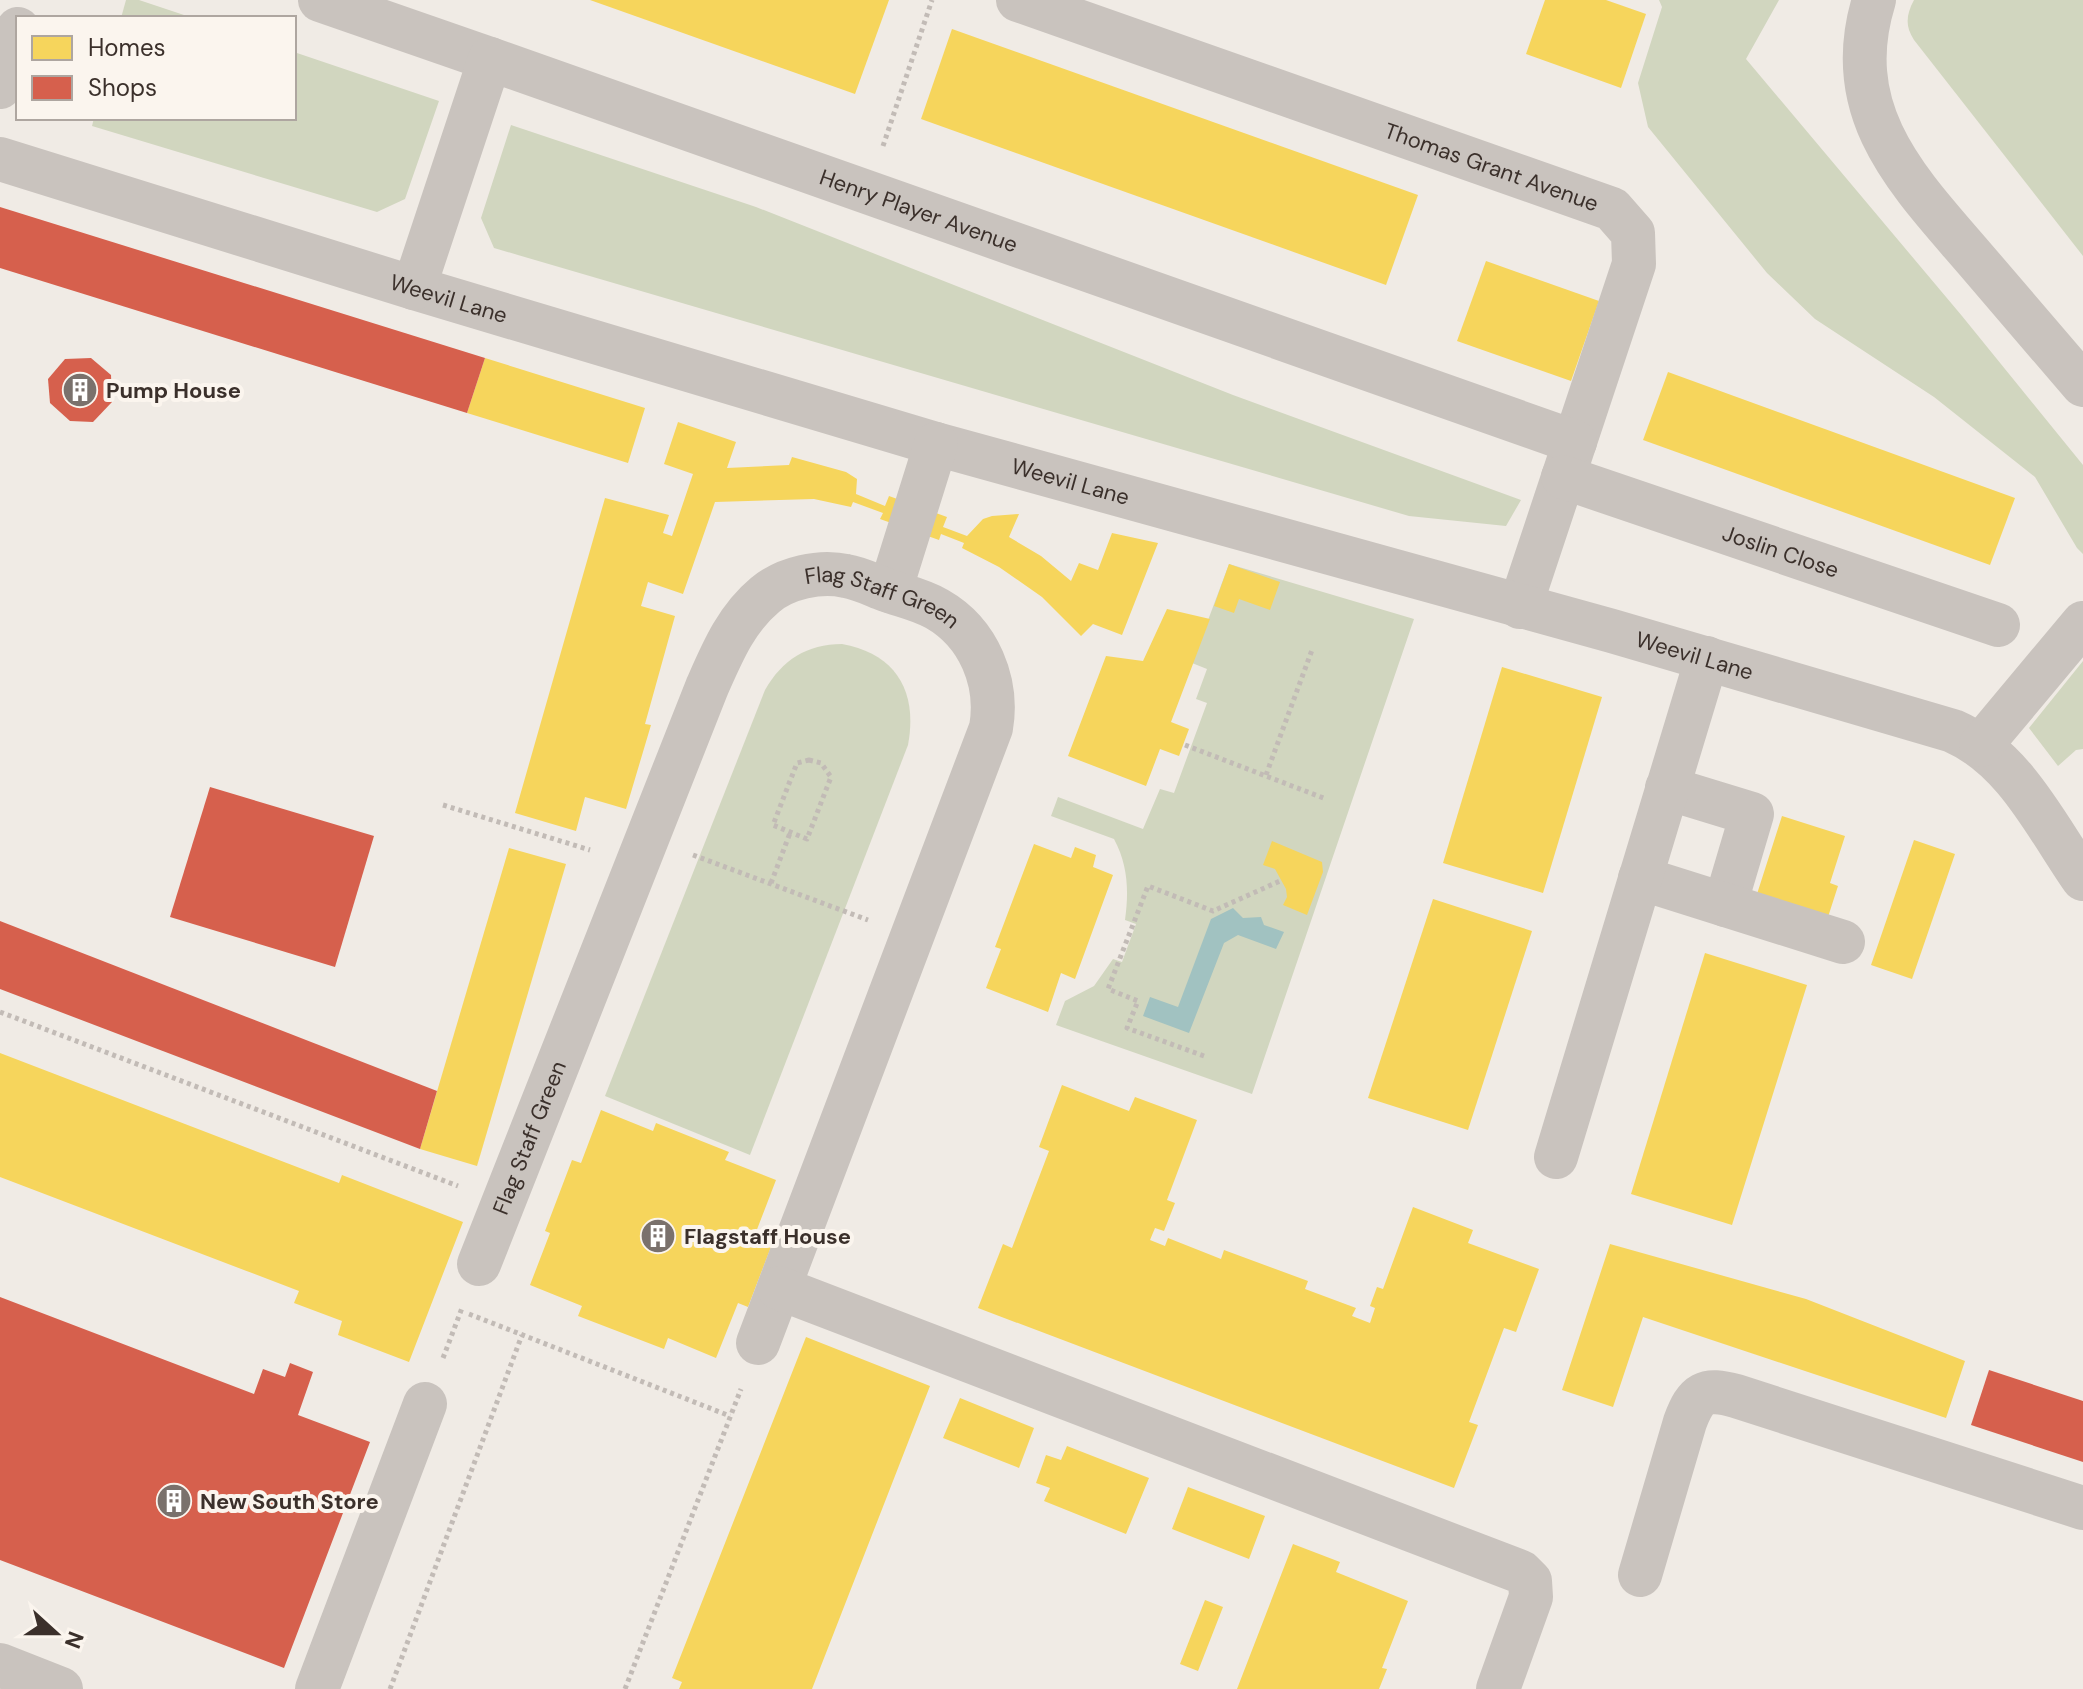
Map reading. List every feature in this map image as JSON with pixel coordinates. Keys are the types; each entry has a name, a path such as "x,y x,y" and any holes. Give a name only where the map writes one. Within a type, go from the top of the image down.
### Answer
{"street":[{"path":"320,0 490,59 414,288"},
{"name":"Thomas Grant Avenue","path":"1018,0 1612,209 1633,233 1634,264 1520,607"},
{"path":"1874,0 1865,60 1873,112 1891,156 1917,191 2083,385"},
{"path":"0,87 16,35"},
{"name":"Henry Player Avenue","path":"490,59 867,192 1569,460"},
{"name":"Weevil Lane","path":"0,159 414,288 936,444 1922,720 1981,745 2007,769 2083,879"},
{"path":"890,591 936,444"},
{"name":"Joslin Close","path":"1569,460 1998,625"},
{"name":"Flag Staff Green","path":"479,1264 722,652 733,632 765,595 791,581 826,574 846,576 936,608 953,620 981,654 991,679 995,706 991,728 758,1343"},
{"path":"1981,745 2083,623"},
{"path":"1556,1157 1707,658"},
{"path":"1667,788 1752,814 1725,905"},
{"path":"1640,878 1843,942"},
{"path":"779,1288 1521,1572 1530,1581 1531,1597 1498,1689"},
{"path":"1640,1575 1685,1422 1692,1404 1698,1396 1706,1393 1736,1396 2083,1508"},
{"path":"317,1689 425,1404"},
{"path":"0,1665 61,1689"}],"path":[{"path":"867,192 932,0"},
{"path":"1266,775 1312,650"},
{"path":"1185,745 1326,799"},
{"path":"809,760 821,763 831,777 807,839 790,833 773,825 797,763 809,760"},
{"path":"443,805 771,883 913,937"},
{"path":"771,883 790,833"},
{"path":"1204,1056 1127,1028 1138,1001 1108,989 1148,886 1213,911 1280,881"},
{"path":"0,1012 503,1203"},
{"path":"461,1311 730,1416"},
{"path":"390,1689 522,1335"},
{"path":"625,1689 758,1343"}],"green space":[{"path":"126,0 139,0 187,16 122,16"},
{"path":"1659,0 1779,0 1746,59 2083,465 2083,554 2035,477 1934,397 1815,319 1767,273 1648,127 1638,83 1662,7"},
{"path":"1914,0 2083,0 2083,256 1914,40 1908,20"},
{"path":"296,53 439,101 405,199 377,212 92,126 94,120 296,120"},
{"path":"511,125 756,207 1233,395 1521,500 1506,526 1409,516 494,248 481,218"},
{"path":"1229,564 1414,619 1252,1094 1056,1025 1065,1001 1094,986 1113,959 1122,962 1136,924 1125,920 1126,878 1114,839 1051,816 1058,797 1143,829 1160,789 1174,793 1207,703 1196,699 1207,669 1192,663"},
{"path":"842,644 876,656 899,678 910,708 908,745 750,1155 605,1096 765,690 779,670 797,656 818,647"},
{"path":"2083,661 2083,749 2076,750 2058,766 2029,728"}],"water":[{"path":"1233,908 1243,918 1261,917 1264,925 1284,932 1276,949 1238,935 1224,943 1189,1033 1143,1016 1150,997 1178,1007 1211,919"}],"building: Homes":[{"path":"590,0 889,0 855,94"},
{"path":"1545,0 1606,0 1646,14 1621,88 1526,54"},
{"path":"952,29 1418,195 1386,285 921,119"},
{"path":"1486,261 1599,301 1571,381 1457,341"},
{"path":"485,358 645,408 628,463 467,413"},
{"path":"1668,372 2015,498 1990,565 1643,440"},
{"path":"678,422 736,442 727,468 789,465 792,457 846,472 857,479 856,494 885,506 889,496 947,517 943,527 967,536 983,519 1019,514 1009,537 1041,556 1071,581 1079,563 1098,570 1112,533 1158,543 1122,635 1093,624 1081,636 1042,597 999,567 962,548 964,543 941,534 939,540 880,519 883,513 853,502 851,507 814,499 715,502 683,594 648,582 641,606 675,616 645,724 651,725 626,809 585,797 576,831 515,813 605,498 669,515 663,533 672,536 693,474 664,464"},
{"path":"1229,564 1280,582 1270,610 1239,599 1234,613 1214,606"},
{"path":"1167,609 1210,619 1171,722 1189,729 1179,756 1160,749 1146,786 1068,756 1106,656 1143,661"},
{"path":"1502,667 1602,697 1543,893 1443,863"},
{"path":"1782,816 1845,836 1830,883 1838,886 1828,917 1757,894"},
{"path":"1914,840 1955,854 1912,979 1871,965"},
{"path":"1272,841 1322,862 1323,872 1307,915 1283,905 1287,897 1286,889 1275,869 1263,865"},
{"path":"1034,844 1071,858 1075,847 1096,855 1093,867 1113,875 1075,979 1061,973 1048,1012 986,988 1001,949 995,947"},
{"path":"509,848 566,864 477,1166 420,1149"},
{"path":"1433,899 1532,931 1468,1130 1368,1098"},
{"path":"1705,953 1807,985 1732,1225 1631,1194"},
{"path":"0,1053 339,1183 342,1175 463,1222 409,1362 338,1335 342,1321 294,1303 299,1291 0,1177"},
{"path":"1062,1085 1129,1111 1135,1097 1197,1120 1167,1200 1175,1203 1164,1231 1155,1228 1150,1240 1165,1246 1168,1238 1221,1259 1224,1250 1308,1281 1305,1289 1356,1308 1352,1316 1370,1323 1375,1308 1370,1306 1377,1287 1383,1289 1413,1207 1473,1230 1468,1243 1539,1269 1516,1332 1504,1328 1469,1422 1478,1425 1454,1488 978,1308 1003,1244 1012,1248 1049,1151 1039,1147"},
{"name":"Flagstaff House","path":"601,1110 653,1131 656,1123 729,1152 725,1160 776,1180 756,1232 774,1239 748,1307 738,1303 716,1358 668,1338 664,1349 578,1316 582,1306 530,1285 550,1233 545,1231 572,1160 581,1163"},
{"path":"1610,1244 1806,1299 1965,1361 1946,1418 1643,1317 1613,1407 1562,1390"},
{"path":"806,1337 930,1386 812,1689 679,1689 682,1682 672,1678"},
{"path":"960,1398 1034,1428 1019,1468 943,1438"},
{"path":"1067,1446 1149,1478 1126,1534 1044,1501 1050,1488 1036,1483 1046,1455 1061,1460"},
{"path":"1188,1487 1265,1516 1249,1559 1172,1529"},
{"path":"1293,1544 1340,1562 1336,1572 1408,1601 1382,1668 1387,1669 1379,1689 1237,1689"},
{"path":"1205,1600 1223,1607 1198,1671 1180,1664"}],"building: Shops":[{"path":"0,207 485,358 467,413 0,268"},
{"name":"Pump House","path":"91,358 111,375 112,402 93,422 70,421 50,403 48,379 65,359"},
{"path":"210,787 374,836 335,967 170,917"},
{"path":"0,921 437,1091 420,1149 0,989"},
{"name":"New South Store","path":"0,1297 254,1394 263,1369 285,1377 290,1363 313,1372 298,1415 370,1442 284,1668 0,1560"},
{"path":"1989,1370 2083,1401 2083,1462 1971,1425"}],"place":[{"name":"Pump House","path":"80,390"},
{"name":"Flagstaff House","path":"658,1236"},
{"name":"New South Store","path":"174,1501"}]}
